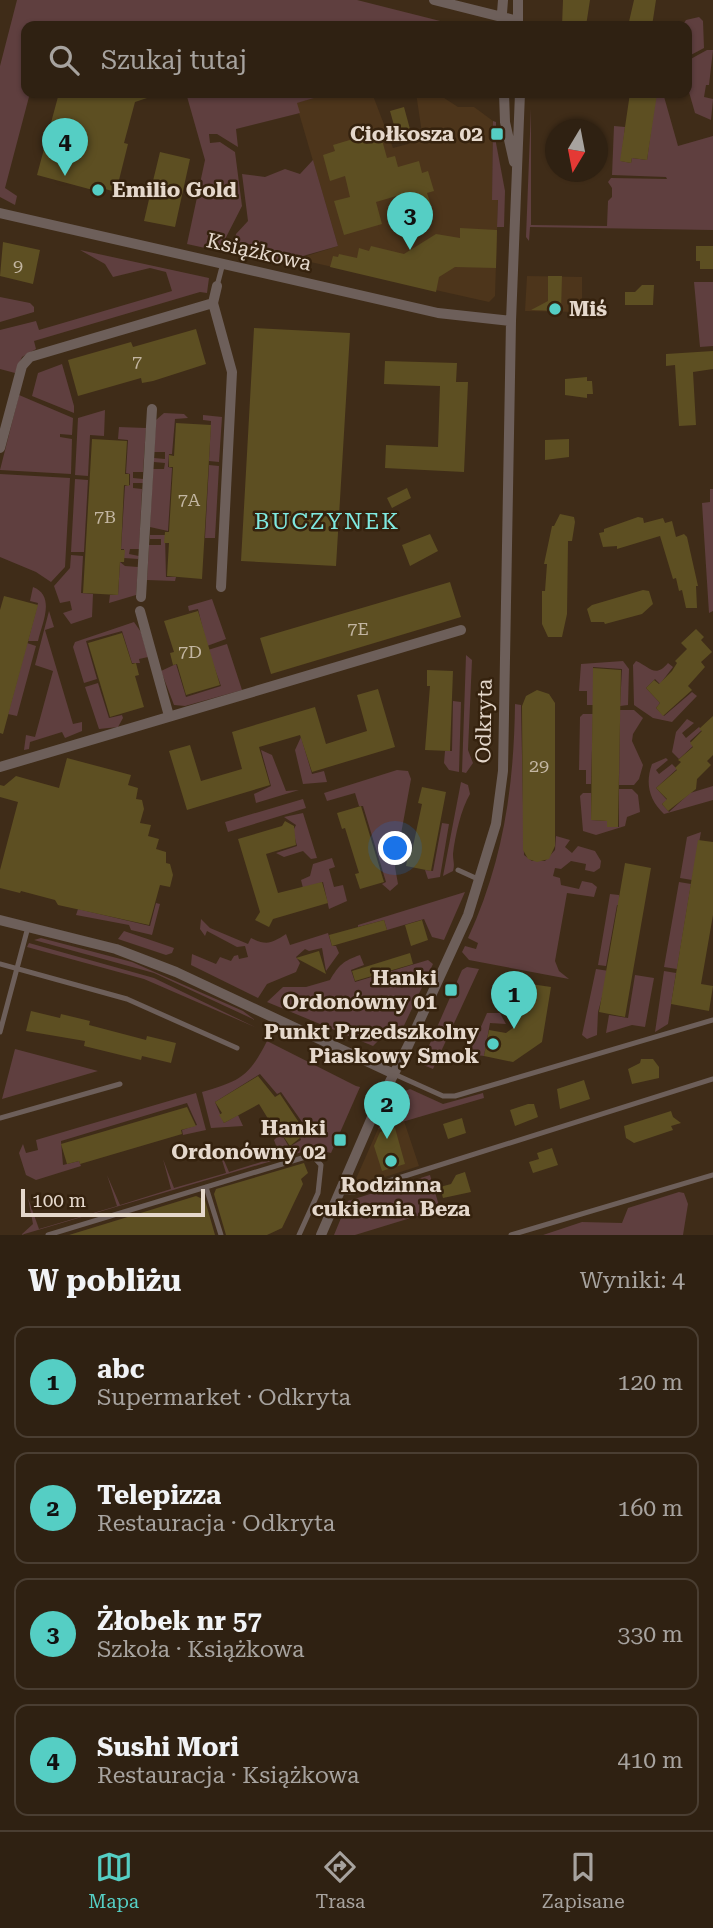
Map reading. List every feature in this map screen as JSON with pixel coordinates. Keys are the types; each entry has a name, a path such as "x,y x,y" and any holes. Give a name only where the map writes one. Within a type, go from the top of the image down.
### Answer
{"street":[{"path":"434,0 501,21 503,0"},
{"path":"518,0 518,21"},
{"name":"Odkryta","path":"504,98 505,122 516,171"},
{"name":"Odkryta","path":"321,1235 338,1192 468,915 496,824 503,771 511,321 520,98"},
{"name":"Książkowa","path":"0,213 438,313 511,321"},
{"path":"217,286 213,303 232,372 222,587"},
{"path":"0,448 22,366 36,354 213,303"},
{"path":"141,597 152,409"},
{"path":"140,611 169,716"},
{"path":"0,767 461,630"},
{"path":"0,920 116,949 177,972 394,1074"}],"lane":[{"path":"217,286 223,263"},
{"path":"458,870 480,880"},
{"path":"0,1032 27,927"},
{"path":"0,964 127,999 237,1048"},
{"path":"394,1074 441,1095 455,1096 713,1020"},
{"path":"338,1192 354,1192 713,1079"},
{"path":"0,1118 120,1084"},
{"path":"48,1235 304,1156 316,1156 321,1165 318,1193 299,1235"},
{"path":"511,1235 713,1175"},
{"path":"206,1187 221,1235"}],"shaded area":[{"path":"17,0 357,0 440,21 21,21 21,98 29,98 5,188 17,196 15,205 0,197 0,66"},
{"path":"699,17 703,21 704,48 692,54 692,21 686,20"},
{"path":"707,50 713,50 709,85 706,85 704,97 713,99 711,120 695,113 691,98 692,58"},
{"path":"187,98 314,98 297,103 300,113 236,129 238,147 217,134 209,134 210,143 220,142 235,152 242,206 219,251 187,244 205,160"},
{"path":"314,98 374,98 393,148 423,140 417,98 444,98 458,107 474,107 493,121 492,200 498,199 495,296 489,302 297,259 338,246 296,103"},
{"path":"655,98 664,98 678,146 713,136 713,230 530,227 529,241 526,237 531,108 531,225 607,226 608,201 612,197 612,188 608,182 611,178 667,179 612,175 614,126 625,127 621,161 631,163 632,158 647,160"},
{"path":"493,121 496,122 496,143 505,191 504,227 497,227 498,200 492,200"},
{"path":"313,160 338,246 275,264 233,254 236,234 248,221 242,174 265,177 285,169 300,174"},
{"path":"80,250 209,278 207,293 200,292 34,341 36,349 22,357 15,373 0,369 0,330 36,321 39,330 172,291 166,272 150,268 113,277 105,264"},
{"path":"527,276 582,277 582,312 525,311"},
{"path":"694,282 713,282 713,346 700,347"},
{"path":"0,297 30,303 34,312 0,322"},
{"path":"62,364 74,413 32,396 38,373"},
{"path":"19,395 73,418 72,435 60,434 60,437 72,439 71,474 0,470"},
{"path":"105,410 104,436 90,435 88,476 75,475 78,418"},
{"path":"164,413 184,414 188,418 175,419 168,467 172,468 168,531 150,527 153,469 164,469 165,463 154,462 154,458 165,459 165,452 154,452 156,420"},
{"path":"203,415 222,417 219,462 209,461 211,421 203,420"},
{"path":"119,427 146,428 143,472 133,472 133,478 143,479 143,483 133,483 133,488 142,489 139,549 130,549 129,554 139,556 138,559 124,558 124,549 121,549 125,486 130,485 130,474 126,473 128,440 118,439"},
{"path":"209,465 219,466 215,538 205,538"},
{"path":"0,474 70,478 65,567 51,582 36,572 0,557"},
{"path":"75,479 88,480 84,552 71,552"},
{"path":"710,489 713,489 713,611 709,613 702,503 710,502"},
{"path":"150,535 165,535 166,577 176,577 175,581 147,580 149,545 161,545 161,539 150,539"},
{"path":"71,555 83,556 81,593 93,594 92,617 71,624 63,613 72,610 70,601 60,603 54,586 70,568"},
{"path":"120,562 125,566 138,567 136,595 109,603 110,595 118,595"},
{"path":"33,587 44,597 46,611 38,641 28,641 38,603 30,601"},
{"path":"212,599 226,639 207,646 198,609 189,611 188,606"},
{"path":"49,611 54,627 45,630 73,724 82,722 82,731 65,738 62,732 30,742 29,749 24,750 26,735 35,737 53,671 35,665"},
{"path":"134,622 141,632 148,657 139,659 140,663 132,663 122,631 86,641 97,679 84,683 73,647 75,642"},
{"path":"27,643 36,646 17,716 8,714"},
{"path":"227,644 242,690 185,706 174,705 161,671 176,664 186,697 221,686 208,650"},
{"path":"466,655 472,660 468,750 473,763 466,773 462,772"},
{"path":"623,661 629,669 628,705 620,706 622,669 593,667 594,705 587,705 587,691 579,691 581,664"},
{"path":"636,661 656,671 668,663 673,667 660,684 655,679 646,688 660,703 656,708 664,716 692,692 697,696 672,722 653,718 634,705 633,665"},
{"path":"98,683 109,718 122,715 118,727 99,729 85,687"},
{"path":"453,701 461,702 459,772 449,770 444,763 445,751 452,751"},
{"path":"515,704 521,705 524,855 532,861 545,861 555,850 556,836 570,840 565,847 572,853 578,846 595,851 601,861 600,868 594,872 585,870 586,864 571,861 561,869 555,868 553,876 560,878 561,885 579,889 582,881 597,887 594,897 567,893 555,961 559,971 569,979 469,960 462,952 465,946 476,949 478,943 468,938 490,881 504,824 512,765"},
{"path":"620,710 634,710 643,718 633,734 632,741 643,765 634,785 619,785"},
{"path":"583,714 593,714 591,784 586,784 586,770 579,770 580,717"},
{"path":"687,719 694,723 682,733 686,738 699,727 702,730 690,741 693,746 679,759 672,752 676,732"},
{"path":"301,737 312,774 324,771 327,782 303,784 295,750"},
{"path":"261,750 272,755 286,791 299,790 256,803 254,794 271,786"},
{"path":"666,758 668,760 656,770 659,774 672,764 677,769 656,788 667,800 662,804 669,812 690,793 713,786 713,800 664,814 652,797 649,778 652,764"},
{"path":"397,770 408,771 411,779 395,867 398,884 390,891 382,884 386,882 363,806 359,806 355,793 327,801 324,793"},
{"path":"461,782 468,785 470,794 457,831 453,871 443,876"},
{"path":"619,789 632,789 638,795 640,812 627,817 625,826 596,835 583,831 580,796 583,793 591,793 591,820 607,821 607,827 619,827"},
{"path":"303,799 306,808 228,832 225,822"},
{"path":"303,813 317,858 311,859 303,851 284,857 276,853 297,846 293,831 296,825 284,817"},
{"path":"442,823 449,824 440,877 428,879 425,870 433,871"},
{"path":"701,832 692,880 680,878 687,837"},
{"path":"332,858 335,867 329,869 334,887 343,885 347,901 329,909 323,882 303,888 301,880 310,876 313,864"},
{"path":"679,882 691,884 677,969 664,967"},
{"path":"465,892 444,940 432,937 424,919 387,930 384,920 358,927 358,925"},
{"path":"610,894 619,895 620,905 617,905 606,966 598,965"},
{"path":"156,903 160,904 152,935 131,930 129,925 76,915 78,909 150,926"},
{"path":"201,919 210,928 248,944 251,938 269,942 286,934 290,945 328,933 332,946 336,946 339,953 326,971 322,948 309,951 305,949 296,957 300,963 296,972 267,984 258,998 191,965 192,954 216,964 220,957 231,961 238,955 239,959 248,957 245,946 237,947 207,931 205,936 200,929"},
{"path":"124,931 174,948 172,953 166,955 118,939"},
{"path":"41,938 132,962 243,1011 255,1020 154,973 34,940"},
{"path":"29,943 154,978 257,1028 144,979 27,947"},
{"path":"360,955 364,965 351,970 355,982 428,960 433,964 401,1032 387,1032 373,1046 267,1002 283,987 306,987 330,980 342,964"},
{"path":"467,967 479,969 433,1069 421,1064 462,970"},
{"path":"596,969 609,971 598,1012 597,1035 587,1039 582,1035"},
{"path":"664,971 676,973 668,1024 655,1032"},
{"path":"635,975 654,978 645,1027 632,1025 606,1033 609,1015 628,1018"},
{"path":"487,1013 500,1013 506,1024 490,1023 484,1056 469,1054"},
{"path":"267,1041 356,1086 360,1087 364,1078 331,1153 318,1150 319,1147 21,1235 33,1224 28,1198 39,1229 117,1206 107,1175 120,1205 171,1189 163,1159 174,1188 226,1173 217,1144 229,1172 280,1156 274,1140 281,1133 289,1147 301,1140 300,1137 309,1132 281,1092 277,1094 260,1074 215,1102 224,1123 238,1115 243,1126 211,1128 202,1092 242,1076 255,1063"},
{"path":"15,1049 98,1071 2,1099"},
{"path":"410,1089 443,1104 483,1093 484,1098 378,1129 398,1094"},
{"path":"196,1093 206,1130 183,1135 182,1130 197,1125 187,1103 61,1141 63,1165 79,1161 81,1166 36,1180 26,1175 19,1153 23,1144 26,1153 38,1150 36,1140"},
{"path":"404,1121 419,1166 360,1185 355,1181 378,1129"},
{"path":"430,1175 440,1209 355,1235 334,1235 348,1201"},
{"path":"679,1192 684,1193 688,1204 683,1235 543,1235 582,1222 622,1223 628,1208"}],"building":[{"path":"563,0 590,0 587,21 562,21"},
{"path":"634,0 656,0 653,21 629,21"},
{"path":"58,98 147,98 135,102 124,143 128,144 116,192 105,189 104,193 37,175"},
{"path":"629,98 656,98 647,160 632,158 631,163 620,161"},
{"path":"404,107 411,133 397,136 390,111"},
{"path":"363,136 366,144 382,140 387,158 395,156 398,167 419,161 422,173 428,171 434,191 427,193 431,205 405,212 400,195 376,202 382,224 344,235 334,201 350,197 345,176 330,181 323,155 335,151 333,145"},
{"path":"160,152 190,159 175,227 144,221 150,195 146,194 148,184 152,185"},
{"path":"460,228 497,230 496,268 455,267 439,277 436,292 330,267 333,256 338,257 339,254 357,258 359,248 369,251 371,246 404,254 436,234 460,238"},
{"path":"3,242 40,250 33,284 0,276"},
{"path":"696,246 713,246 713,269 700,269 700,261 696,261"},
{"path":"548,276 562,276 561,311 531,310 548,301"},
{"path":"642,285 654,285 653,305 625,305 625,292 635,292"},
{"path":"254,328 350,333 336,566 241,561"},
{"path":"196,329 206,364 153,381 142,383 141,378 78,396 68,360 131,342 133,347"},
{"path":"713,351 713,369 693,372 696,425 679,426 675,365 666,366 666,354"},
{"path":"385,361 457,363 456,382 468,382 464,472 385,468 386,445 438,447 440,386 384,384"},
{"path":"587,377 587,381 592,381 593,394 587,394 587,398 565,395 565,379"},
{"path":"176,423 211,425 202,579 167,576 169,543 164,543 165,532 169,532 173,467 169,467 169,455 174,456"},
{"path":"92,439 127,441 125,474 129,474 129,486 124,485 121,550 125,550 124,562 120,562 118,595 83,593"},
{"path":"569,439 569,457 545,460 545,440"},
{"path":"407,488 411,498 392,508 387,498"},
{"path":"560,514 574,517 575,522 572,541 568,541 567,614 562,637 548,637 542,624 542,591 545,591 547,564 544,564 552,526"},
{"path":"638,517 643,518 644,523 663,518 665,523 672,521 676,537 684,534 687,537 698,586 697,608 686,608 682,590 679,591 676,578 673,579 660,536 617,549 617,546 603,547 599,533"},
{"path":"430,534 438,551 410,566 402,545"},
{"path":"450,582 461,617 271,674 260,638"},
{"path":"643,590 649,591 653,604 642,614 605,624 591,622 587,609 592,605"},
{"path":"4,596 38,605 3,734 0,733 0,610"},
{"path":"198,611 220,685 186,695 177,664 173,665 170,653 174,652 164,621"},
{"path":"696,629 704,637 701,640 712,652 701,662 705,667 688,686 692,690 663,716 656,708 660,703 646,688 654,680 659,684 672,671 677,663 675,661 687,649 681,643"},
{"path":"122,633 132,664 136,663 139,675 135,676 144,707 110,717 88,643"},
{"path":"593,668 621,670 618,827 607,827 607,821 591,820"},
{"path":"427,670 453,671 450,751 425,750 430,686 427,686"},
{"path":"378,689 395,747 312,772 300,735 259,747 270,785 187,810 169,751 190,745 201,781 242,769 232,732 315,707 326,744 367,731 357,695"},
{"path":"537,690 549,694 555,703 555,846 549,859 537,862 528,859 523,850 522,706 526,696"},
{"path":"713,716 713,755 707,761 711,765 697,779 696,789 668,811 662,804 667,799 656,788 677,770 675,768 681,762 678,760 693,747 690,743 702,731 699,729"},
{"path":"67,758 131,775 128,785 138,788 136,799 142,800 144,809 140,823 151,825 148,836 159,839 156,849 166,852 166,863 170,864 173,875 170,887 160,885 149,925 58,905 55,900 0,888 0,870 18,802 0,797 0,785 4,786 16,776 59,788"},
{"path":"422,787 446,792 431,871 406,866 422,804 418,803"},
{"path":"361,806 384,882 360,889 355,874 359,873 345,828 342,829 337,813"},
{"path":"285,821 294,826 296,845 266,854 278,893 322,882 328,903 273,919 269,927 255,920 260,912 238,839 282,826"},
{"path":"698,840 713,842 713,915 701,984 713,986 709,1011 671,1004"},
{"path":"625,863 651,868 625,1017 599,1012"},
{"path":"384,920 387,930 332,946 329,935"},
{"path":"422,920 428,940 411,946 405,925"},
{"path":"319,951 326,974 296,958"},
{"path":"410,953 413,964 355,981 352,971"},
{"path":"524,983 551,987 542,1042 513,1062 484,1056 489,1030 506,1033 517,1025"},
{"path":"31,1011 90,1021 89,1025 146,1040 147,1036 176,1043 171,1063 142,1056 141,1060 84,1046 85,1041 26,1031"},
{"path":"641,1059 653,1059 659,1067 659,1078 632,1084 628,1069 640,1063"},
{"path":"258,1076 275,1097 280,1094 306,1133 290,1146 281,1133 278,1135 259,1104 224,1123 219,1115 222,1113 215,1102"},
{"path":"584,1080 590,1099 560,1109 557,1089"},
{"path":"534,1104 538,1117 515,1126 510,1110"},
{"path":"187,1107 196,1126 181,1130 182,1134 80,1164 79,1161 67,1164 61,1144"},
{"path":"671,1111 673,1117 681,1123 671,1126 673,1130 634,1143 626,1138 624,1126"},
{"path":"462,1118 466,1133 448,1139 443,1124"},
{"path":"395,1128 405,1164 382,1171 374,1146 380,1132"},
{"path":"552,1148 558,1165 533,1173 529,1162 539,1159 537,1153"},
{"path":"304,1163 308,1173 301,1179 303,1184 282,1228 267,1235 226,1235 214,1194 216,1189"},
{"path":"465,1172 471,1192 443,1198 440,1187 451,1184 456,1175"},
{"path":"196,1196 205,1200 215,1235 69,1235"}],"place":[{"name":"Ciołkosza 02","path":"497,134"},
{"name":"Sushi Mori","path":"65,176"},
{"name":"Emilio Gold","path":"98,190"},
{"name":"Żłobek nr 57","path":"410,250"},
{"name":"Miś","path":"555,309"},
{"name":"Hanki Ordonówny 01","path":"451,990"},
{"name":"abc","path":"514,1029"},
{"name":"Punkt Przedszkolny Piaskowy Smok","path":"493,1044"},
{"name":"Telepizza","path":"387,1139"},
{"name":"Hanki Ordonówny 02","path":"340,1140"},
{"name":"Rodzinna cukiernia Beza","path":"391,1161"}],"district":[{"name":"BUCZYNEK","path":"327,521"}]}
